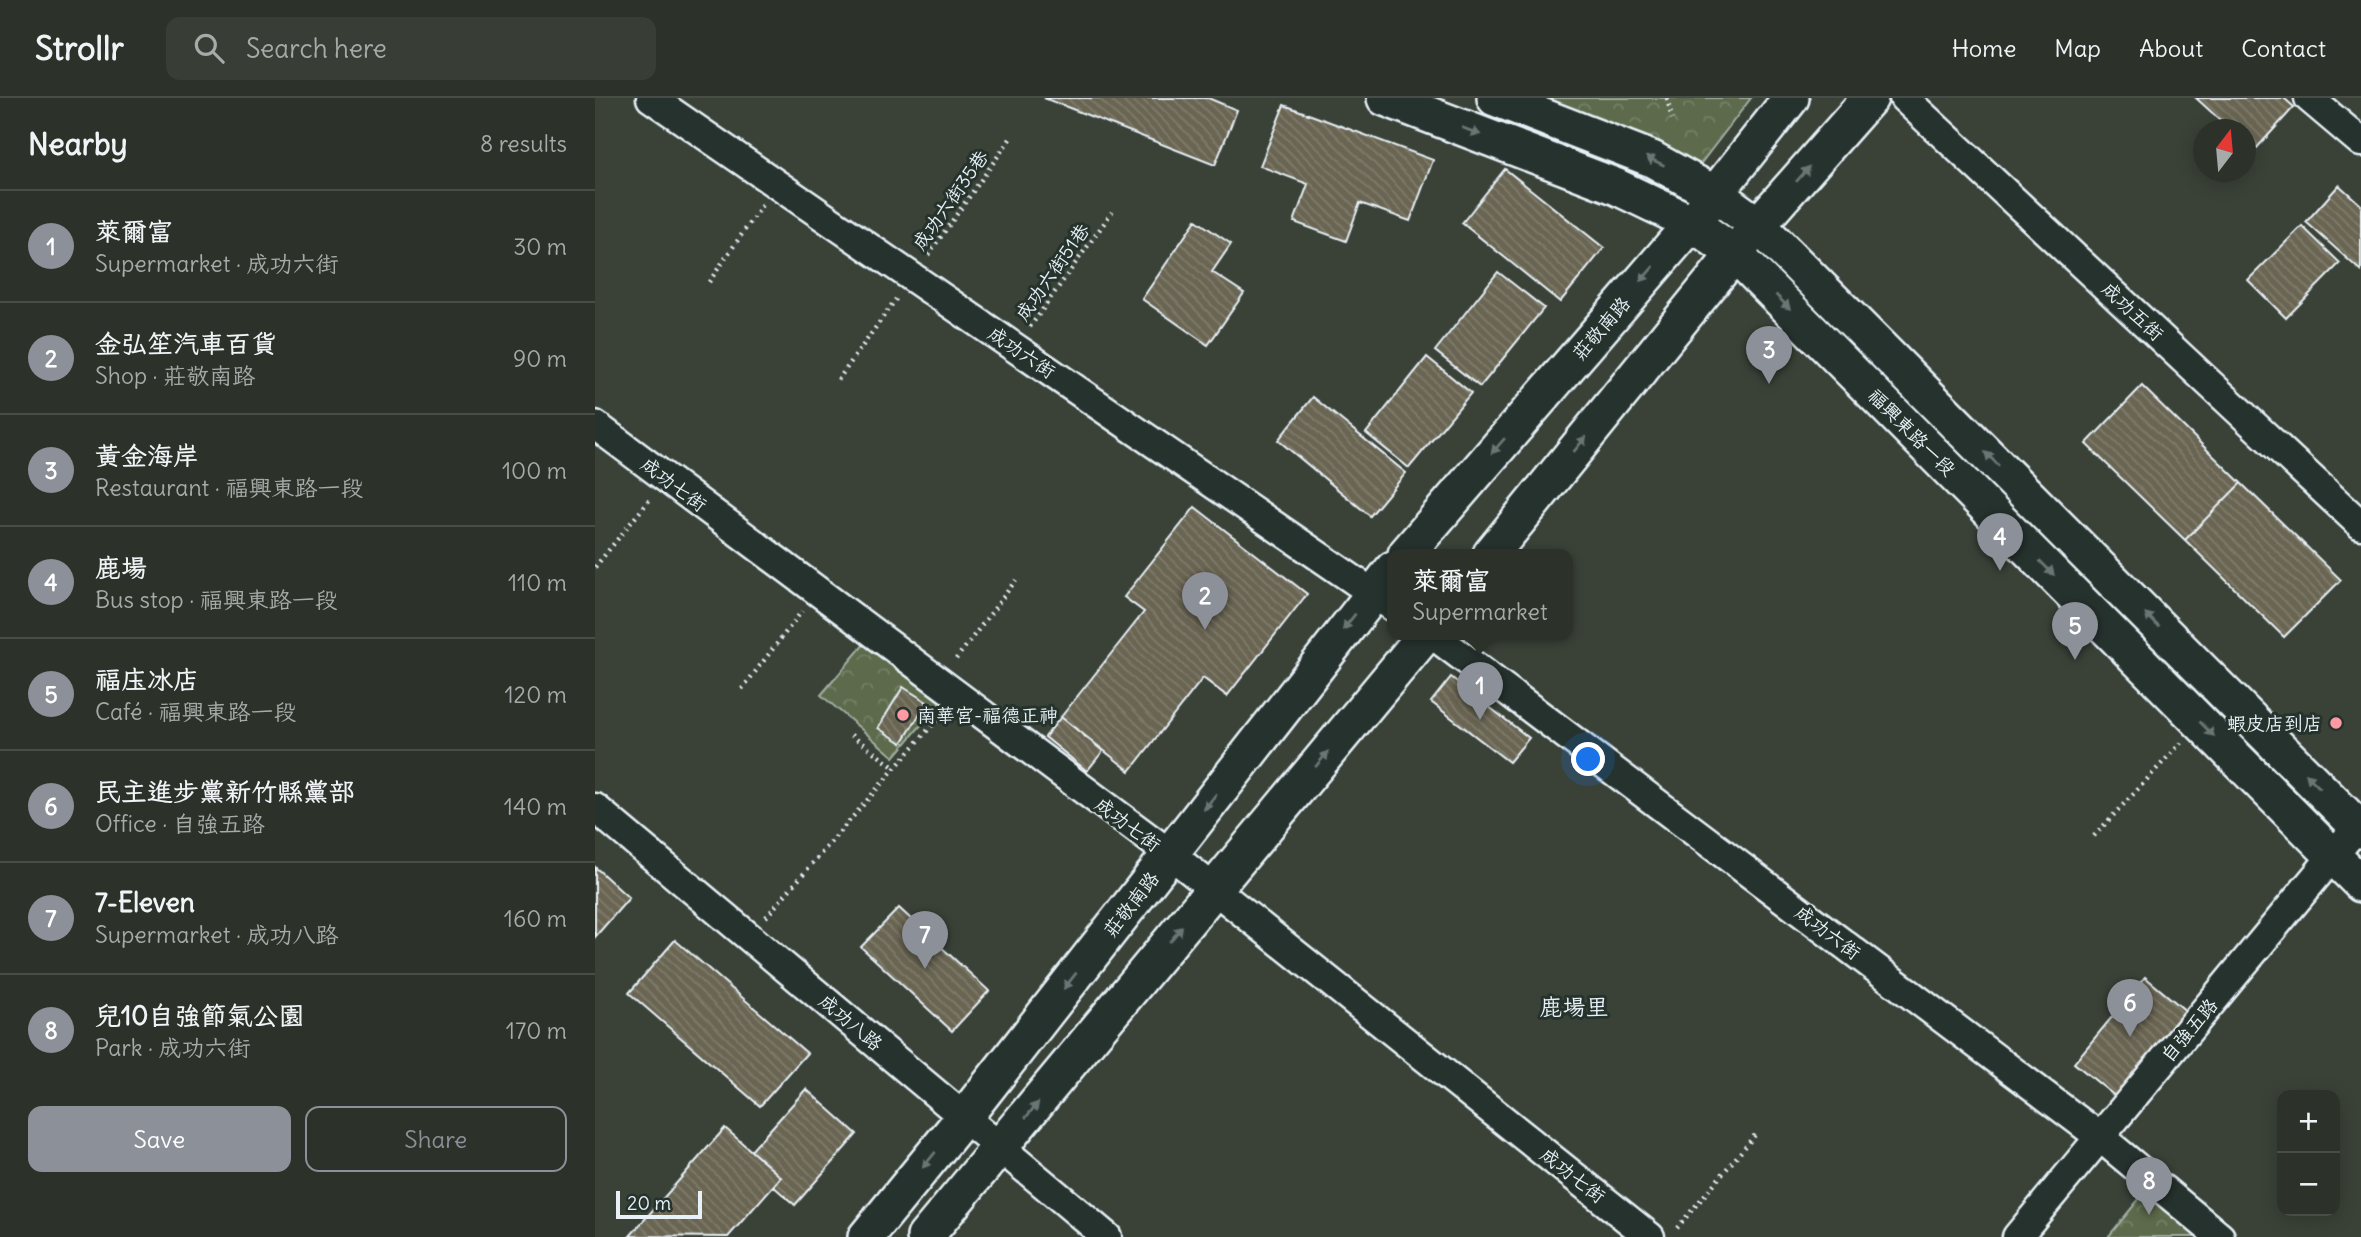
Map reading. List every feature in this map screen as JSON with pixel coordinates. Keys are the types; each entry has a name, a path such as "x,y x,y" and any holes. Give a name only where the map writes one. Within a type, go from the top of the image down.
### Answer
{"street":[{"name":"成功六街","path":"650,98 1015,348 1386,590"},
{"name":"福興東路一段","path":"1385,98 1615,186 1692,223 1735,254 2361,884"},
{"name":"福興東路一段","path":"1495,98 1652,159 1715,194 1758,225 2360,826"},
{"name":"莊敬南路","path":"1410,549 1692,223 1791,98"},
{"path":"1495,549 1758,225 1870,98"},
{"name":"成功五街","path":"1904,98 2361,525"},
{"path":"2309,98 2361,142"},
{"name":"成功七街","path":"595,425 1170,854 1650,1237"},
{"name":"莊敬南路","path":"866,1237 965,1116 1170,854 1386,590"},
{"path":"925,1237 1421,640"},
{"name":"成功六街","path":"1440,640 2100,1137 2220,1237"},
{"name":"成功八路","path":"595,808 1107,1237"},
{"name":"自強五路","path":"2017,1237 2333,855 2360,826"}],"path":[{"path":"1667,98 1672,119"},
{"name":"成功六街35巷","path":"838,380 1010,139"},
{"path":"709,282 776,184"},
{"name":"成功六街51巷","path":"1015,348 1112,212"},
{"path":"595,567 667,478"},
{"path":"749,936 895,768 1016,580"},
{"path":"742,689 817,591"},
{"path":"2094,836 2200,722"},
{"path":"851,735 895,768"},
{"path":"1669,1237 1755,1135"}],"green space":[{"path":"1542,98 1751,98 1698,167"},
{"path":"871,636 944,698 894,757 821,695"},
{"path":"2144,1193 2199,1237 2108,1237"}],"building":[{"path":"1044,98 1208,98 1237,110 1215,165"},
{"path":"2196,98 2284,98 2294,107 2256,149 2256,119 2219,119"},
{"path":"1284,105 1433,160 1410,221 1360,203 1346,241 1294,222 1308,184 1260,166"},
{"path":"1505,169 1604,248 1560,302 1462,223"},
{"path":"2339,185 2361,205 2361,271 2306,222"},
{"path":"1196,220 1231,244 1212,272 1244,293 1208,345 1142,299"},
{"path":"2302,226 2340,263 2286,318 2248,280"},
{"path":"1498,272 1544,308 1480,387 1435,351"},
{"path":"1427,357 1471,393 1409,468 1366,433"},
{"path":"2142,386 2241,483 2185,540 2086,444"},
{"path":"1313,397 1406,473 1370,516 1278,440"},
{"path":"2241,483 2341,580 2284,637 2185,540"},
{"path":"1195,507 1307,594 1227,696 1203,678 1130,771 1061,717 1144,612 1124,597"},
{"path":"1451,677 1529,738 1509,762 1431,702"},
{"name":"南華宮-福德正神","path":"903,687 927,702 902,743 878,728"},
{"path":"1061,717 1103,751 1087,771 1045,737"},
{"path":"595,867 629,898 595,937"},
{"path":"899,908 989,991 952,1031 861,947"},
{"path":"675,940 807,1053 760,1106 629,993"},
{"path":"2145,977 2187,1012 2116,1097 2074,1063"},
{"path":"806,1089 857,1134 795,1205 773,1186 781,1177 751,1151"},
{"path":"725,1128 781,1177 728,1237 630,1236"}],"place":[{"name":"黄金海岸","path":"1769,384"},
{"name":"鹿場","path":"2000,571"},
{"name":"金弘笙汽車百貨","path":"1205,630"},
{"name":"福庒冰店","path":"2075,660"},
{"name":"南華宮-福德正神","path":"903,715"},
{"name":"萊爾富","path":"1480,720"},
{"name":"蝦皮店到店","path":"2336,723"},
{"name":"7-Eleven","path":"925,969"},
{"name":"民主進步黨新竹縣黨部","path":"2130,1037"},
{"name":"兒10自強節氣公園","path":"2149,1215"}],"district":[{"name":"鹿場里","path":"1574,1007"}]}
